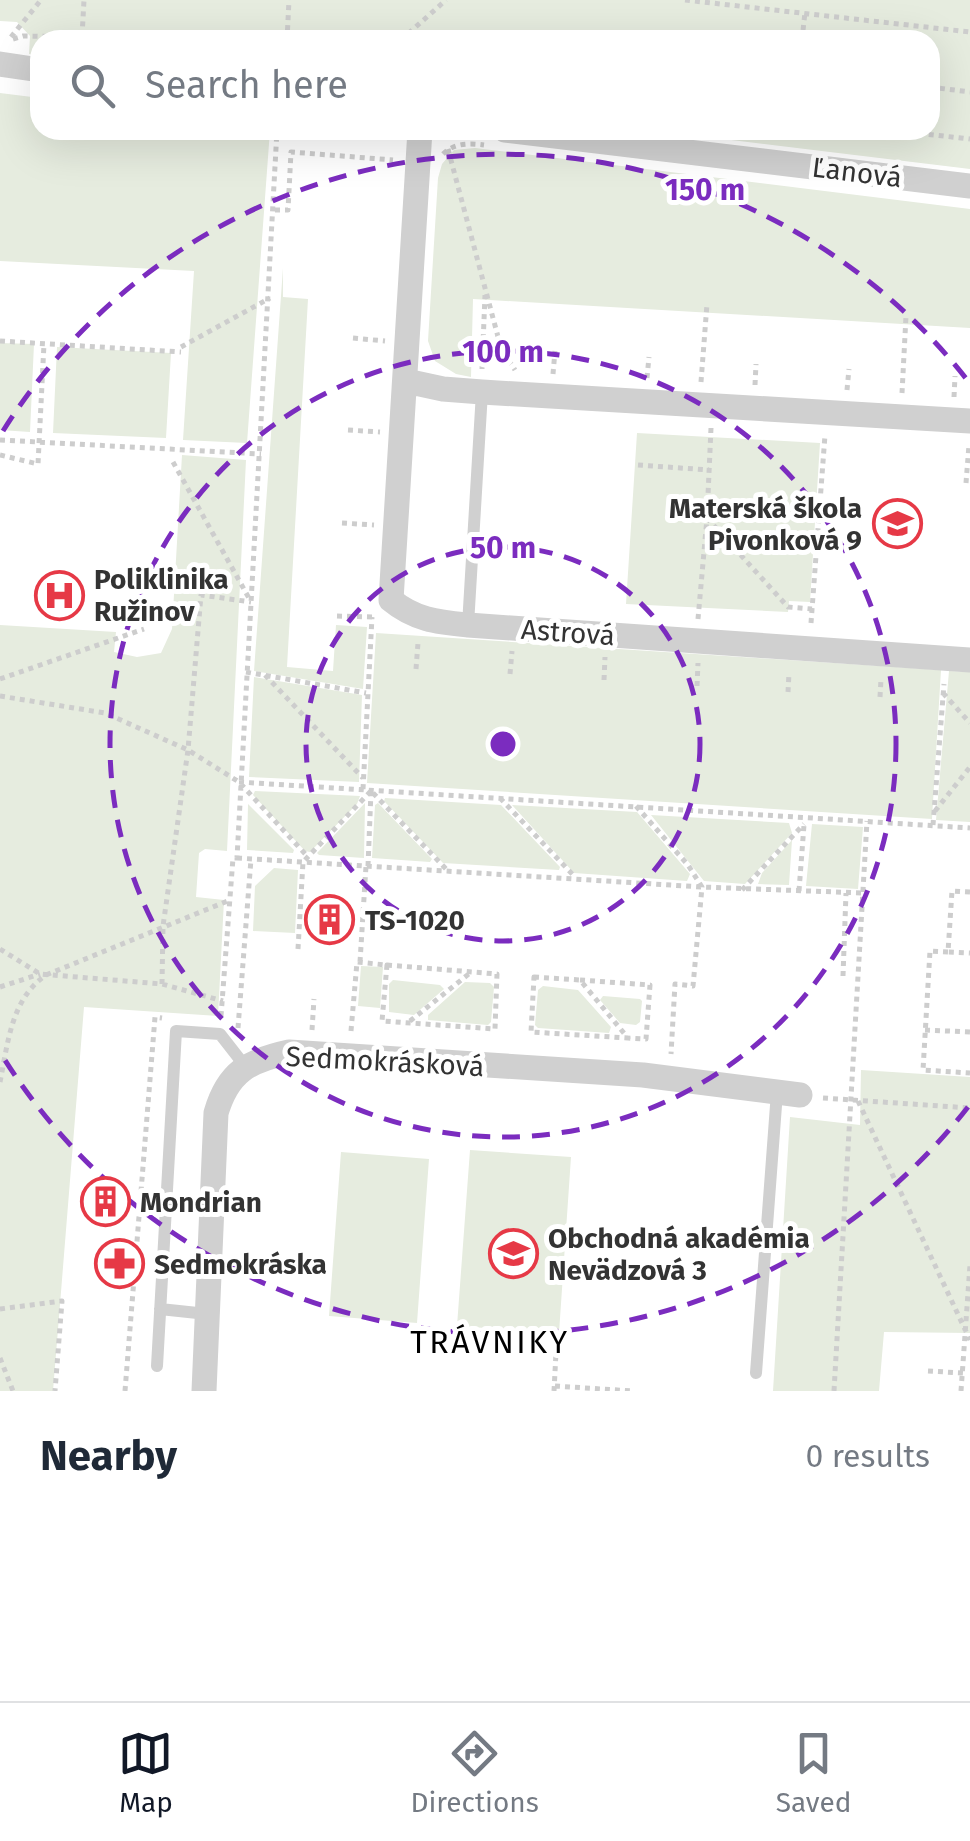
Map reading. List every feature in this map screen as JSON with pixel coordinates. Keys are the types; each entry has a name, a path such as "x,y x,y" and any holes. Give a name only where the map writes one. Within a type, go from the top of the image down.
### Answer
{"street":[{"path":"0,64 30,68"},
{"name":"Astrová","path":"419,140 391,600 424,620 468,625 970,660"},
{"name":"Ľanová","path":"516,140 970,186"},
{"path":"406,381 443,390 482,387 706,400 970,421"},
{"name":"Sedmokrásková","path":"204,1391 216,1114 223,1090 245,1066 289,1052 669,1078 800,1095"}],"lane":[{"path":"468,625 482,387"},
{"path":"157,1366 176,1031 220,1034 245,1066"},
{"path":"756,1374 800,1095"},
{"path":"160,1309 208,1314"}],"path":[{"path":"30,36 9,40 41,0"},
{"path":"82,30 84,0"},
{"path":"288,30 290,0"},
{"path":"412,30 446,0"},
{"path":"685,0 970,32"},
{"path":"803,30 805,12"},
{"path":"940,88 970,92"},
{"path":"940,136 970,140"},
{"path":"237,858 278,140"},
{"path":"433,164 448,149 485,140"},
{"path":"448,149 501,348 517,373"},
{"path":"275,210 288,210 292,152 396,161"},
{"path":"272,265 285,266"},
{"path":"482,387 485,288"},
{"path":"0,341 181,349 270,298"},
{"path":"697,641 709,470 706,304"},
{"path":"901,406 906,316"},
{"path":"353,338 388,342"},
{"path":"0,455 38,464 44,344"},
{"path":"809,650 826,412"},
{"path":"348,430 383,432"},
{"path":"966,483 970,433"},
{"path":"0,440 261,454"},
{"path":"173,462 251,602"},
{"path":"638,464 709,470"},
{"path":"706,518 788,606 812,609"},
{"path":"342,523 377,525"},
{"path":"162,984 164,926 188,750 201,595 251,602"},
{"path":"337,616 384,618"},
{"path":"363,790 372,617"},
{"path":"0,679 144,628"},
{"path":"416,669 419,635"},
{"path":"246,672 368,693"},
{"path":"265,675 364,778"},
{"path":"934,826 944,680"},
{"path":"943,694 970,723"},
{"path":"0,696 105,713 188,750 239,782 306,860"},
{"path":"935,810 970,767"},
{"path":"239,782 970,828"},
{"path":"298,949 306,860 371,791"},
{"path":"360,962 371,791"},
{"path":"371,791 448,872"},
{"path":"500,798 577,880"},
{"path":"636,806 688,865 702,887 693,986 675,984 669,1078"},
{"path":"742,890 804,820"},
{"path":"799,892 804,820"},
{"path":"834,1391 855,1101 868,821"},
{"path":"252,859 238,1033 220,1034 232,858 306,860 742,890 863,893"},
{"path":"948,952 952,892 970,892"},
{"path":"844,976 846,893"},
{"path":"0,987 43,974 230,900"},
{"path":"0,950 43,974 162,984 223,1001"},
{"path":"970,954 930,951 922,1070 970,1072"},
{"path":"351,1034 356,962 498,974 495,1029 382,1021 387,965"},
{"path":"408,1023 470,972"},
{"path":"0,1082 18,1006 43,974"},
{"path":"534,977 580,980 650,985 646,1038 531,1032 534,977"},
{"path":"580,980 628,1038"},
{"path":"312,1030 314,999"},
{"path":"125,1391 154,1017"},
{"path":"925,1030 970,1032"},
{"path":"800,1095 970,1108"},
{"path":"855,1101 968,1337"},
{"path":"962,1391 970,1265"},
{"path":"0,1309 62,1301 55,1391"},
{"path":"557,1332 554,1388 633,1391"},
{"path":"0,1358 13,1391"},
{"path":"928,1371 962,1374"}],"shaded area":[{"path":"0,0 970,0 970,169 731,140 940,140 940,30 30,30 30,36 17,22 0,21"},
{"path":"0,93 30,97 30,140 269,140 247,443 183,440 194,271 0,261"},
{"path":"475,148 970,209 970,328 473,299 471,377 456,374 435,361 428,341 438,178 442,164 454,150"},
{"path":"283,268 283,297 308,299 287,667 333,671 336,625 367,627 363,689 254,671"},
{"path":"0,343 34,344 30,432 0,430"},
{"path":"57,347 171,353 166,438 53,433"},
{"path":"637,433 820,443 810,602 789,601 788,612 626,604"},
{"path":"182,455 246,460 227,851 205,849 199,853 196,897 224,900 218,1016 84,1007 53,1391 0,1391 0,625 116,632 114,652 137,657 161,653 172,629"},
{"path":"376,633 941,670 932,819 367,783"},
{"path":"949,671 970,672 970,822 936,820"},
{"path":"254,677 362,695 359,782 249,777"},
{"path":"255,791 360,796 357,804 310,852 253,795"},
{"path":"385,798 501,805 559,870 443,863"},
{"path":"365,803 364,858 319,855 317,853"},
{"path":"378,803 432,859 430,862 372,858"},
{"path":"248,804 294,850 293,853 247,850"},
{"path":"512,805 637,812 690,874 687,881 574,873"},
{"path":"651,815 789,823 792,833 745,884 704,881"},
{"path":"812,824 863,827 858,889 806,886"},
{"path":"792,840 789,885 758,884 762,873"},
{"path":"274,868 298,870 295,933 253,931 255,886"},
{"path":"361,966 383,967 380,1008 358,1006"},
{"path":"393,980 440,985 444,989 414,1015 389,1012 389,984"},
{"path":"465,982 490,983 494,987 491,1022 488,1025 428,1020 428,1015"},
{"path":"543,986 578,990 611,1027 609,1033 538,1028 538,990"},
{"path":"603,996 640,999 640,1022 620,1023 600,1000"},
{"path":"861,1070 970,1077 970,1333 884,1332 879,1391 773,1391 790,1117 860,1125"},
{"path":"470,1150 571,1157 559,1333 457,1326"},
{"path":"341,1152 429,1159 417,1323 329,1316"}],"place":[{"name":"Materská škola Pivonková 9","path":"897,524"},
{"name":"Poliklinika Ružinov","path":"59,595"},
{"name":"TS-1020","path":"330,920"},
{"name":"Mondrian","path":"105,1202"},
{"name":"Obchodná akadémia Nevädzová 3","path":"513,1254"},
{"name":"Sedmokráska","path":"119,1264"}],"district":[{"name":"TRÁVNIKY","path":"490,1342"}]}
